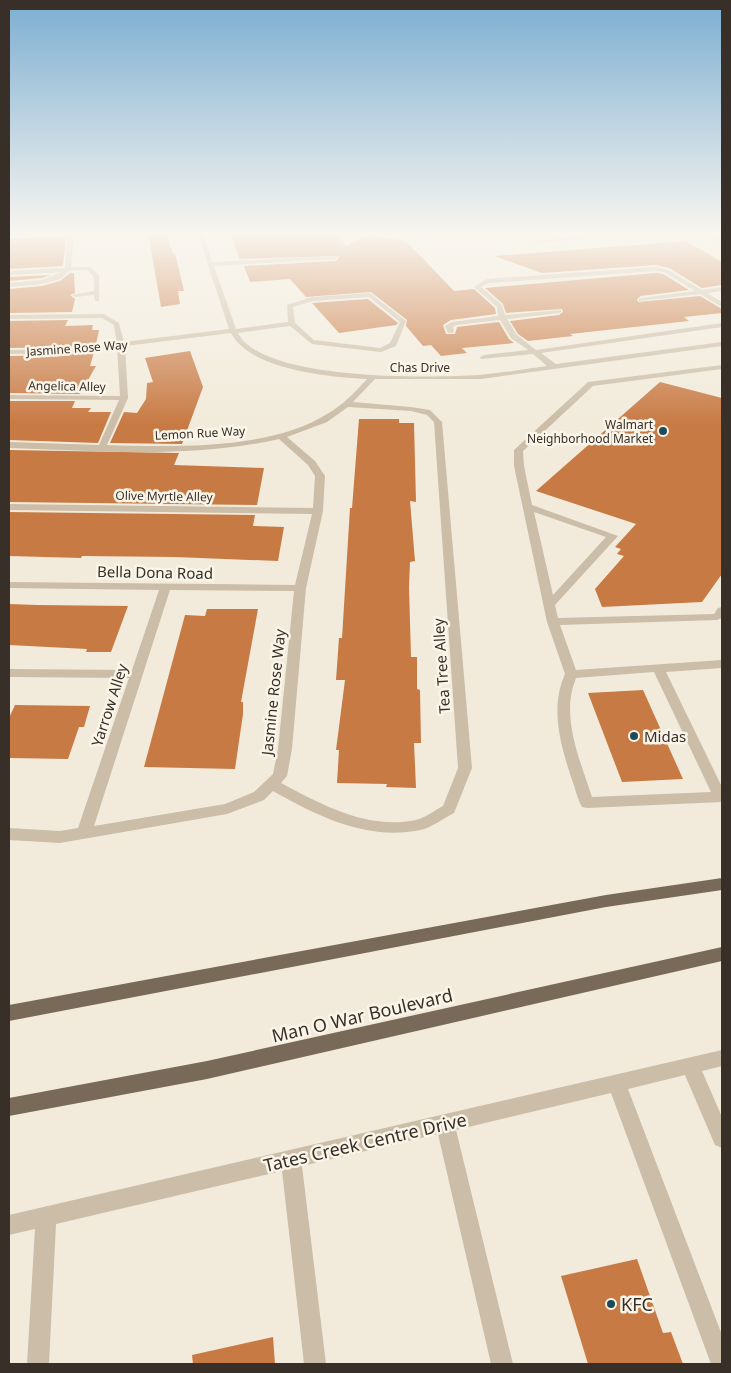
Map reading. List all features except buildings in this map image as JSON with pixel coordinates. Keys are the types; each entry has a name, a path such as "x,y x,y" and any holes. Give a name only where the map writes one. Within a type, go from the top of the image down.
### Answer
{"main road":[{"path":"9,1012 606,902 722,884"},
{"name":"Man O War Boulevard","path":"9,1107 207,1070 722,954"}],"street":[{"name":"Chas Drive","path":"222,296 237,339 267,357 302,368 372,378 481,377 722,344"},
{"path":"354,296 312,299 289,306 292,324 312,342 381,350 392,344 404,322 371,296"},
{"path":"488,296 500,306 502,317 514,336 554,367"},
{"path":"641,300 670,296"},
{"path":"708,296 722,305"},
{"path":"451,331 449,326 454,323 559,311"},
{"path":"9,317 104,316 117,324 121,345 124,398 102,447"},
{"name":"Jasmine Rose Way","path":"9,352 65,351 292,324"},
{"path":"484,357 535,352 722,325"},
{"path":"658,668 720,797 587,803 564,731 566,684 571,674 553,622 519,466 518,450 591,384 722,367"},
{"name":"Lemon Rue Way","path":"9,445 159,448 250,443 281,436 324,420 348,404 372,378"},
{"name":"Angelica Alley","path":"9,397 124,398"},
{"name":"Tea Tree Alley","path":"271,784 313,807 346,820 381,827 419,825 450,809 465,768 438,422 430,413 411,409 348,404"},
{"name":"Jasmine Rose Way","path":"9,834 60,837 227,809 259,796 280,776 285,749 300,588 318,511 320,476 312,463 281,436"},
{"name":"Olive Myrtle Alley","path":"9,507 318,511"},
{"path":"528,507 613,536 549,605"},
{"name":"Bella Dona Road","path":"9,585 300,588"},
{"name":"Yarrow Alley","path":"84,833 165,587"},
{"path":"553,622 719,613 722,628"},
{"path":"571,674 722,664"},
{"path":"9,673 136,674"},
{"name":"Tates Creek Centre Drive","path":"9,1225 722,1058"},
{"path":"690,1066 722,1138"},
{"path":"617,1083 722,1364"},
{"path":"445,1123 502,1364"},
{"path":"291,1159 315,1364"},
{"path":"38,1364 46,1217"}],"place":[{"name":"Walmart Neighborhood Market","path":"663,431"},
{"name":"Midas","path":"634,736"},
{"name":"KFC","path":"611,1304"}]}
